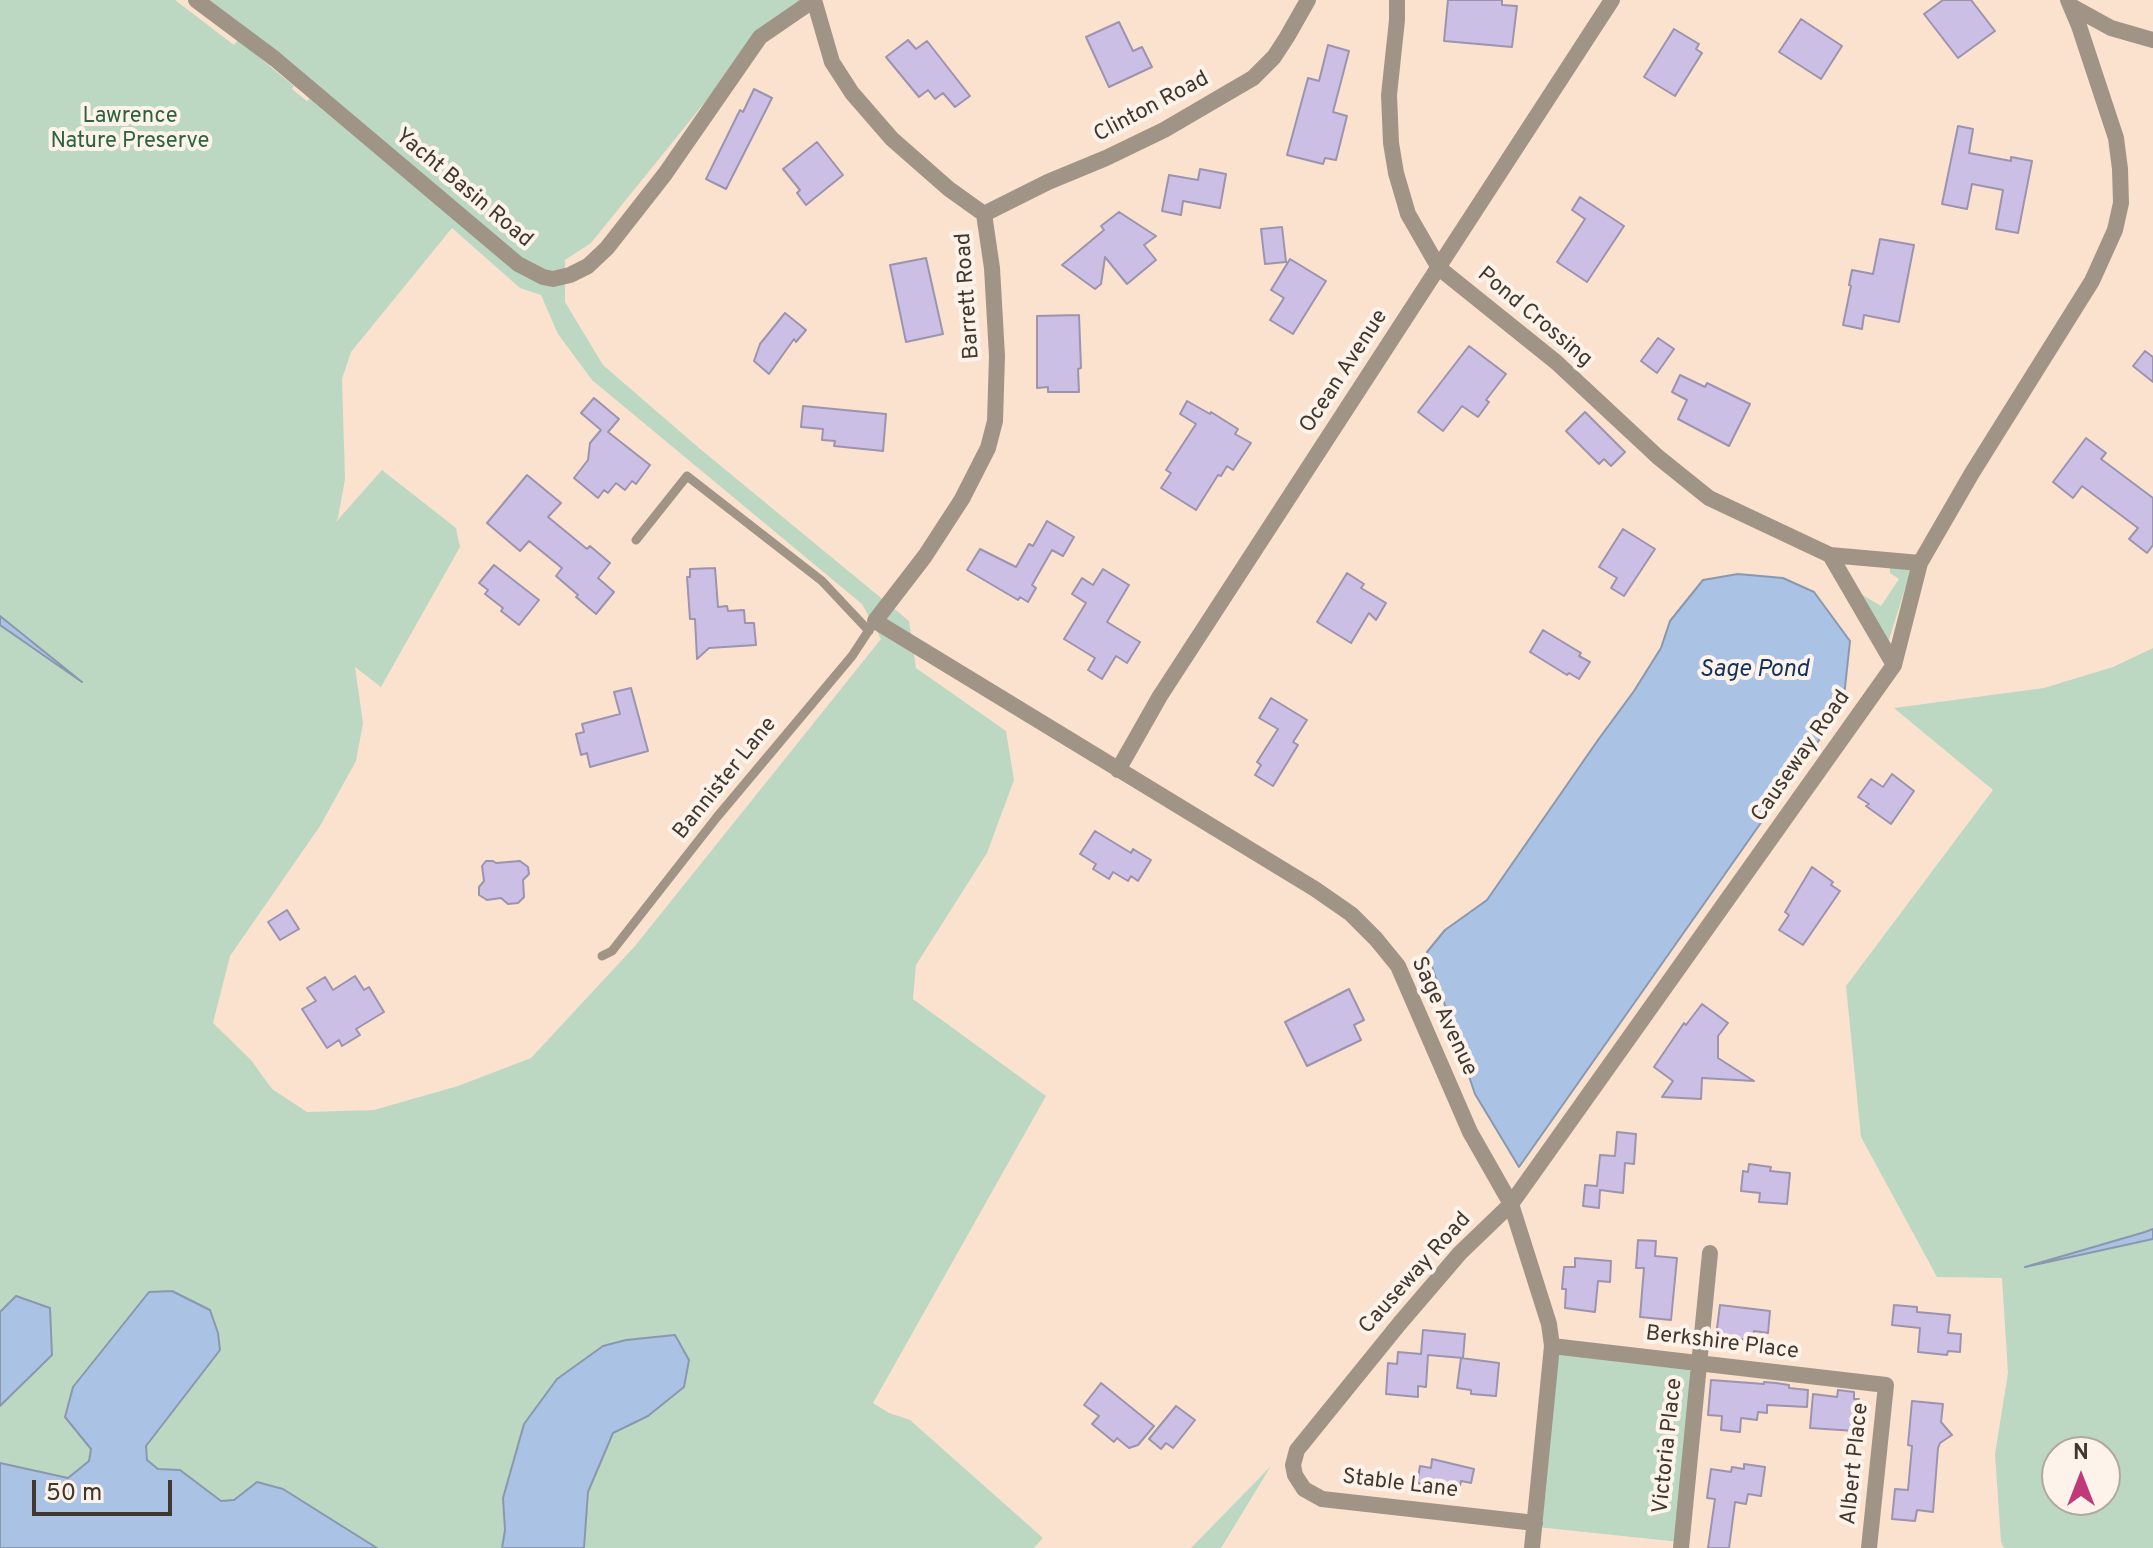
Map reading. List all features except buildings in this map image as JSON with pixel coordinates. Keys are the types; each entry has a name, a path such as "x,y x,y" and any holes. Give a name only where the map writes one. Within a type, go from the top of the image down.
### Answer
{"street":[{"name":"Yacht Basin Road","path":"196,0 275,59 518,264 553,279 588,266 607,248 665,174 760,37 814,0"},
{"name":"Barrett Road","path":"814,0 832,62 852,93 892,139 949,189 984,214 992,268 997,356 995,421 988,448 962,499 925,556 872,626"},
{"name":"Clinton Road","path":"984,214 1164,130 1253,78 1274,57 1308,0"},
{"name":"Pond Crossing","path":"1397,0 1389,95 1391,143 1408,214 1439,268 1556,362 1658,457 1709,498 1830,555 1920,563"},
{"name":"Ocean Avenue","path":"1118,770 1160,696 1612,0"},
{"path":"2069,3 2111,28 2153,40"},
{"name":"Causeway Road","path":"1297,1450 1460,1253 1511,1204 1894,665 1920,563 1972,473 2092,281 2115,230 2121,203 2116,138 2069,3"},
{"path":"1830,555 1894,665"},
{"name":"Sage Avenue","path":"872,626 1315,889 1351,914 1398,966 1470,1132 1511,1204 1549,1324 1552,1346 1532,1548"},
{"name":"Victoria Place","path":"1681,1548 1710,1253"},
{"name":"Berkshire Place","path":"1552,1346 1886,1385"},
{"name":"Albert Place","path":"1869,1548 1886,1385"},
{"name":"Stable Lane","path":"1297,1450 1293,1465 1295,1475 1304,1489 1322,1499 1535,1523"}],"lane":[{"path":"636,540 687,476 822,581 872,626"},
{"name":"Bannister Lane","path":"602,956 612,951 717,817 852,656 872,626"}],"green space":[{"name":"Lawrence Nature Preserve","path":"0,0 175,0 234,45 238,40 294,86 292,89 307,101 314,94 196,0 814,0 760,34 591,243 565,260 565,302 603,365 909,621 916,668 1006,731 1014,780 987,853 916,965 913,999 1046,1096 873,1403 889,1413 910,1420 1043,1538 1034,1548 377,1548 283,1489 257,1482 234,1500 221,1501 180,1470 158,1469 147,1460 146,1446 220,1350 65,1417 91,1450 89,1461 69,1478 0,1463","holes":["452,228 520,288 541,295 558,334 592,380 862,604 881,639 635,946 531,1058 458,1086 374,1110 307,1112 272,1089 251,1060 213,1023 230,956 320,826 356,761 363,723 355,667 381,687 460,547 456,528 382,470 335,523 345,479 342,379 351,352"]},
{"path":"1890,564 1912,566 1888,643 1861,594 1881,606 1899,579 1890,573"},
{"path":"2153,648 2153,1548 2004,1548 2001,1542 1995,1454 2008,1373 2002,1278 1937,1277 1861,1137 1846,986 1993,790 1894,708 2044,688 2113,667"},
{"path":"1555,1349 1698,1364 1680,1542 1537,1527"},
{"path":"1271,1466 1221,1548 1191,1548"}],"water":[{"name":"Sage Pond","path":"1738,574 1783,578 1814,592 1850,641 1843,706 1519,1167 1475,1094 1427,952 1445,930 1487,900 1634,691 1661,648 1670,621 1703,580"},
{"path":"0,616 82,682 0,625"},
{"path":"2153,1229 2153,1239 2025,1267 2145,1232"},
{"path":"172,1291 210,1310 220,1350 146,1446 147,1460 158,1469 180,1470 221,1501 234,1500 257,1482 283,1489 377,1548 0,1548 0,1463 68,1478 89,1461 91,1449 65,1417 73,1387 149,1292"},
{"path":"16,1296 50,1308 52,1355 0,1406 0,1312"},
{"path":"675,1335 689,1360 684,1387 648,1416 613,1433 588,1492 584,1548 502,1548 505,1530 503,1498 524,1424 557,1379 603,1346 626,1340"}]}
